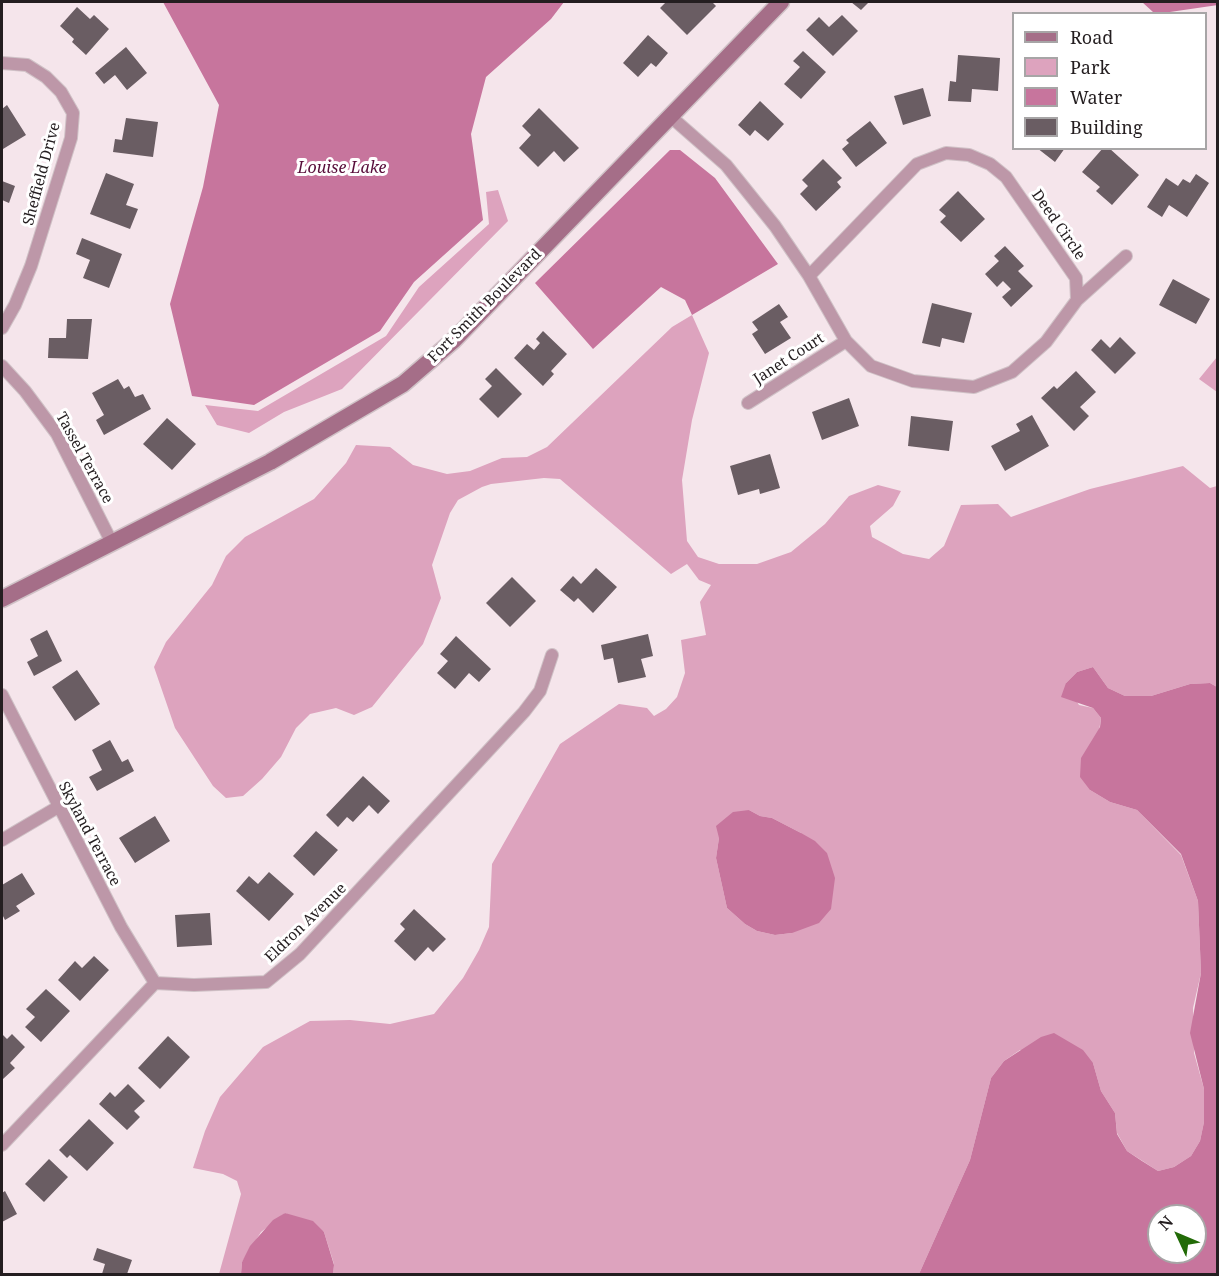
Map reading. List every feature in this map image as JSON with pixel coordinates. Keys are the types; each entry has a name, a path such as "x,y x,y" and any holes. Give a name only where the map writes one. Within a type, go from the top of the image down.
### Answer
{"street":[{"name":"Fort Smith Boulevard","path":"2,598 270,462 403,384 454,340 781,2"},
{"name":"Sheffield Drive","path":"2,63 27,65 46,77 61,92 73,113 71,138 31,266 15,305 2,328"},
{"path":"670,116 726,165 775,226 809,276 846,341 871,366 913,381 974,387 1012,372 1046,342 1077,300 1126,256"},
{"name":"Deed Circle","path":"809,276 917,164 946,153 969,155 990,164 1006,177 1077,278 1077,300"},
{"name":"Janet Court","path":"748,403 846,341"},
{"name":"Tassel Terrace","path":"2,366 25,391 57,434 111,541"},
{"name":"Eldron Avenue","path":"154,983 194,985 266,982 300,954 525,712 540,691 552,655"},
{"name":"Skyland Terrace","path":"2,695 121,927 154,983"},
{"path":"2,840 58,807"},
{"path":"2,1145 154,983"}],"green space":[{"path":"498,190 508,221 342,389 284,412 249,433 217,425 205,405 258,411 386,336 419,287 489,224 486,192"},
{"path":"692,315 709,353 692,420 682,480 687,541 698,557 719,564 757,564 791,552 825,524 849,496 878,485 901,491 893,506 870,526 872,537 903,554 929,559 944,546 961,505 998,504 1011,517 1090,489 1183,466 1210,488 1217,486 1217,687 1210,683 1190,684 1151,696 1125,696 1108,688 1093,667 1077,672 1066,683 1079,705 1093,708 1101,718 1090,790 1110,802 1137,810 1181,855 1198,901 1201,973 1193,1008 1194,1053 1204,1089 1204,1122 1200,1141 1191,1156 1174,1167 1158,1171 1127,1151 1117,1133 1115,1113 1101,1091 1093,1063 1020,1050 1004,1061 991,1078 970,1160 919,1274 333,1274 334,1264 324,1232 285,1213 261,1232 242,1262 241,1274 219,1274 241,1194 237,1181 223,1174 193,1168 205,1131 220,1097 263,1047 310,1021 350,1020 390,1024 434,1014 463,978 479,950 489,927 492,864 560,744 619,704 647,708 654,716 666,709 677,697 685,673 681,640 706,635 700,602 711,585 699,580 687,564 671,574 560,479 544,478 482,487 458,500 450,513 432,565 441,598 423,644 372,707 354,715 336,708 310,714 296,728 281,757 243,796 226,798 213,786 175,728 154,667 166,642 212,585 226,556 245,537 314,499 346,463 356,445 390,447 413,465 447,474 470,471 502,458 527,457 547,447 672,327","holes":["749,810 760,816 772,818 801,833 792,933 775,935 757,931 727,908 716,858 719,838"]},
{"path":"1217,357 1217,392 1199,379"}],"water":[{"name":"Louise Lake","path":"163,2 564,2 551,19 486,77 471,134 483,220 414,282 380,331 254,405 192,396 170,304 203,187 219,105"},
{"path":"1142,2 1217,2 1218,5 1170,12 1153,12"},
{"path":"670,150 680,150 715,178 778,264 692,315 685,300 661,287 593,349 535,283"},
{"path":"1093,667 1108,688 1125,696 1151,696 1190,684 1210,683 1217,687 1217,1274 919,1274 970,1160 991,1078 1004,1061 1041,1037 1054,1033 1083,1050 1093,1063 1101,1091 1115,1113 1117,1134 1127,1151 1142,1161 1158,1171 1174,1167 1191,1156 1200,1141 1204,1122 1204,1089 1190,1033 1201,973 1198,901 1181,854 1137,810 1110,802 1090,790 1080,777 1081,758 1100,727 1101,718 1093,708 1061,697 1066,683 1077,672"},
{"path":"749,810 760,816 772,818 801,833 815,841 827,853 835,878 831,909 819,923 792,933 775,935 757,931 727,908 716,858 719,838 716,826 733,812"},
{"path":"285,1213 313,1221 324,1232 334,1265 333,1274 241,1274 242,1262 250,1246 273,1220"}],"building":[{"path":"666,2 712,2 716,6 687,35 660,8"},
{"path":"851,2 869,2 861,10"},
{"path":"77,7 90,19 94,15 109,29 86,55 60,26"},
{"path":"842,15 858,31 833,56 806,30 819,17 829,27"},
{"path":"648,35 668,53 656,67 651,63 638,77 623,63"},
{"path":"126,47 147,73 127,90 115,75 104,84 95,73"},
{"path":"803,51 826,72 801,99 784,84 800,67 793,61"},
{"path":"958,55 1000,58 998,91 972,89 971,102 948,101 950,81 956,82"},
{"path":"923,88 931,116 903,125 894,96"},
{"path":"760,101 784,124 768,141 755,130 750,136 738,125"},
{"path":"7,105 26,135 3,149 2,109"},
{"path":"539,108 579,148 564,162 554,151 538,167 519,148 531,135 522,126"},
{"path":"126,118 158,122 153,157 113,152 115,139 122,140"},
{"path":"870,121 887,143 856,167 842,149 849,143 846,140"},
{"path":"1040,150 1064,150 1055,162"},
{"path":"1101,150 1111,150 1139,175 1112,205 1096,191 1100,187 1082,172"},
{"path":"823,159 842,178 837,182 841,187 816,211 800,194 808,186 802,180"},
{"path":"106,173 134,184 126,205 138,209 130,229 90,214"},
{"path":"1196,174 1209,183 1187,217 1169,205 1162,217 1147,207 1166,178 1178,186 1183,179 1190,183"},
{"path":"2,181 15,186 9,203 2,200"},
{"path":"958,191 985,219 961,242 940,222 946,216 939,210"},
{"path":"82,238 122,254 109,288 83,278 90,260 76,254"},
{"path":"1005,246 1024,266 1018,271 1033,286 1011,307 1002,297 1011,289 1003,281 997,287 985,274 999,261 994,256"},
{"path":"1173,279 1210,299 1196,324 1159,305"},
{"path":"932,303 972,313 964,343 942,338 940,347 922,343"},
{"path":"779,304 788,317 780,322 791,338 765,354 752,334 758,330 752,322"},
{"path":"67,319 92,319 88,359 48,358 49,338 66,338"},
{"path":"543,331 567,354 551,371 554,374 543,386 514,358 527,344 534,350 540,343 536,339"},
{"path":"1120,337 1136,353 1115,374 1091,350 1101,339 1110,348"},
{"path":"496,368 522,394 498,418 479,399 492,386 485,379"},
{"path":"1076,371 1096,392 1080,407 1089,416 1074,431 1041,398 1054,386 1057,389"},
{"path":"118,379 124,389 129,386 135,397 143,394 151,409 104,435 96,420 104,415 92,393"},
{"path":"849,398 859,426 822,440 812,412"},
{"path":"1032,415 1049,446 1005,471 991,446 1020,431 1016,424"},
{"path":"911,416 953,421 949,451 908,446"},
{"path":"167,418 196,444 172,470 143,444"},
{"path":"770,454 780,488 760,494 759,489 738,495 730,466"},
{"path":"596,568 617,587 593,613 578,598 574,602 560,590 573,576 581,584"},
{"path":"512,577 536,601 510,627 486,603"},
{"path":"47,630 62,661 34,676 27,662 38,656 30,639"},
{"path":"648,634 653,656 641,659 646,677 618,683 613,658 604,660 601,645"},
{"path":"456,636 491,669 479,682 469,673 455,689 437,673 448,661 440,654"},
{"path":"77,670 100,704 75,721 52,687"},
{"path":"110,740 122,762 128,759 134,771 97,791 89,777 102,770 92,750"},
{"path":"363,776 390,801 378,814 369,805 353,822 347,817 338,827 326,815"},
{"path":"155,816 170,841 135,863 119,838"},
{"path":"316,831 338,850 314,876 293,856"},
{"path":"269,872 294,894 269,921 236,891 249,876 258,884"},
{"path":"22,873 35,894 16,906 20,911 5,920 2,914 2,885"},
{"path":"414,909 446,939 433,952 428,947 415,961 394,941 405,929 400,924"},
{"path":"210,913 212,945 177,947 175,915"},
{"path":"94,956 109,970 80,1001 58,980 75,961 82,968"},
{"path":"46,989 70,1011 41,1042 25,1027 35,1017 26,1009"},
{"path":"2,1034 7,1039 12,1034 25,1047 10,1063 15,1068 3,1079"},
{"path":"168,1036 190,1057 160,1089 138,1068"},
{"path":"128,1084 145,1101 134,1111 140,1117 127,1130 99,1104 110,1092 115,1097"},
{"path":"89,1119 114,1143 87,1171 70,1155 67,1158 59,1150"},
{"path":"49,1159 68,1177 44,1202 25,1184"},
{"path":"5,1191 17,1214 2,1222 2,1193"},
{"path":"97,1248 132,1260 127,1274 102,1274 105,1264 93,1260"}]}
